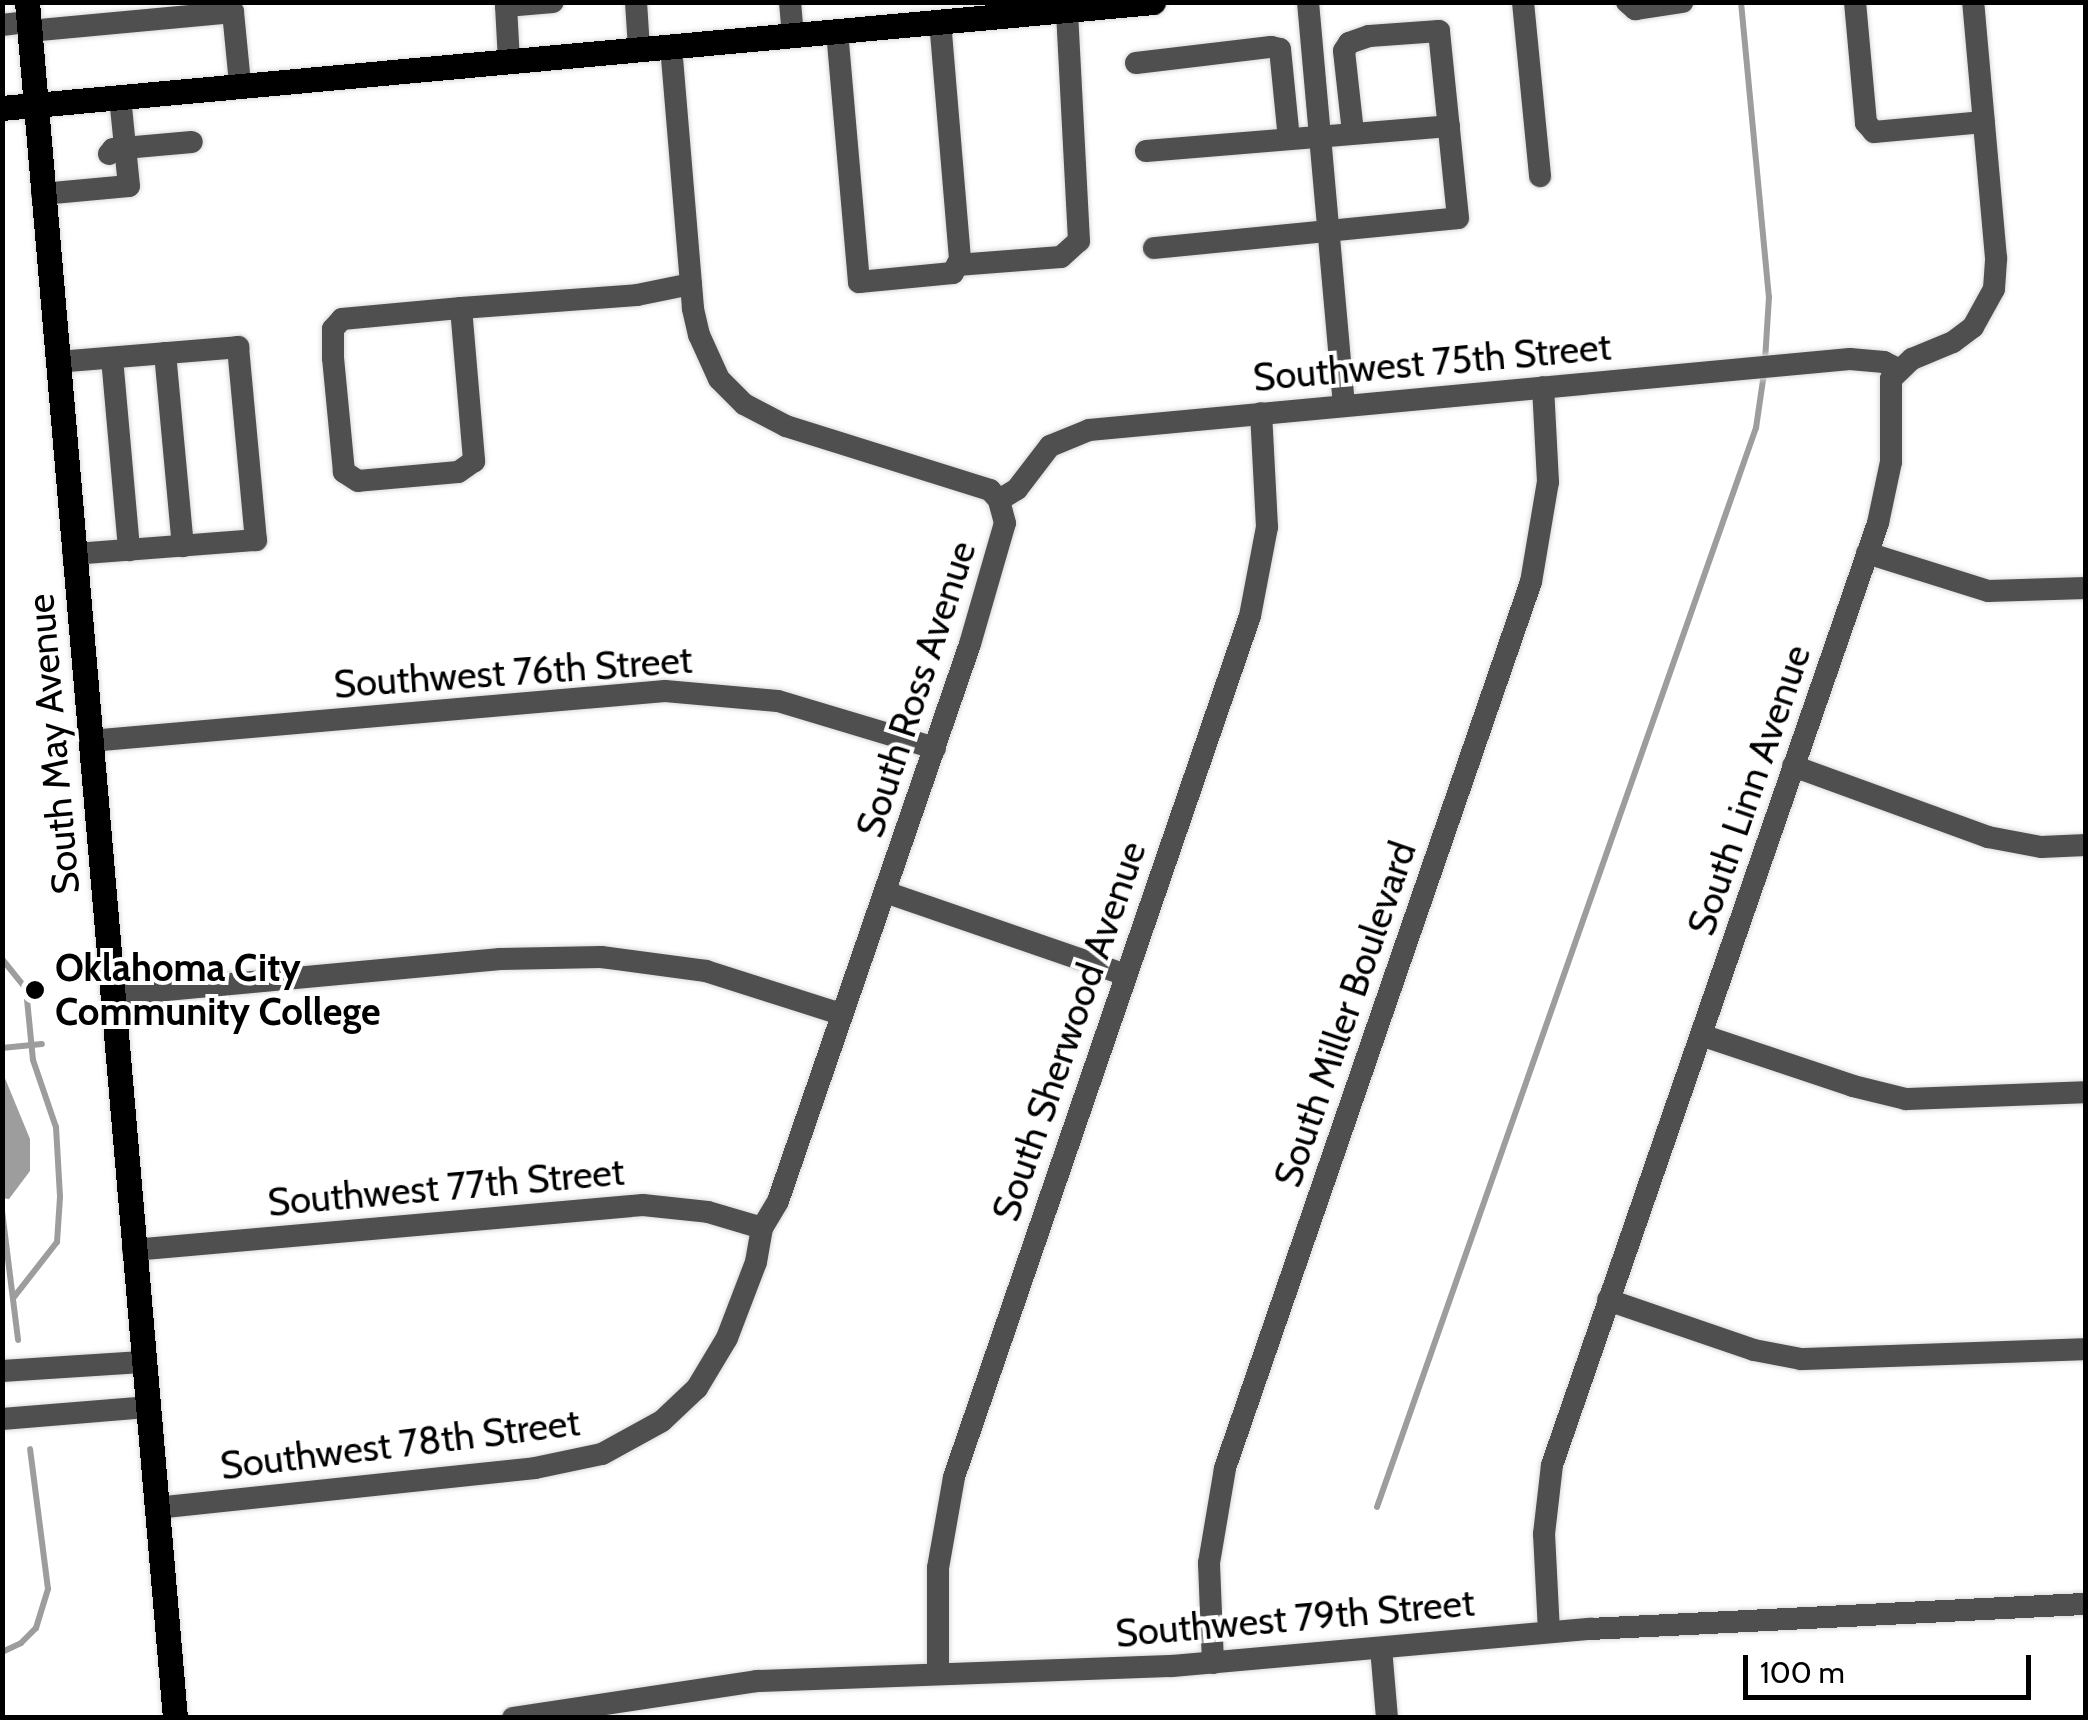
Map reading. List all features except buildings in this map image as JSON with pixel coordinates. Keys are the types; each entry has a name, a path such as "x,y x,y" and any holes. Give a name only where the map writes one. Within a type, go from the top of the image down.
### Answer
{"main road":[{"path":"2,108 940,22 1013,8 1067,10 1153,2"},
{"name":"South May Avenue","path":"22,20 35,105 176,1718"}],"street":[{"path":"509,61 506,4 553,2"},
{"path":"636,2 639,49"},
{"path":"790,2 793,35"},
{"path":"1308,2 1344,405"},
{"path":"1523,2 1540,176"},
{"path":"1628,2 1635,9 1682,2"},
{"path":"1854,2 1866,123 1874,132 1984,122"},
{"path":"1898,369 1962,336 1982,316 1994,289 1973,2"},
{"path":"22,20 233,7 240,84"},
{"path":"957,265 1062,257 1079,242 1067,10"},
{"path":"837,31 858,282 953,273 960,258 940,22"},
{"path":"1154,248 1458,218 1439,30 1369,36 1349,43 1344,51 1353,133"},
{"name":"South Ross Avenue","path":"671,46 691,284 706,354 719,379 744,404 804,432 985,487 999,500 1004,532 935,748 778,1201 762,1228"},
{"path":"1136,62 1272,46 1280,49 1289,140"},
{"path":"106,164 120,98"},
{"path":"1146,151 1449,126"},
{"path":"42,194 106,164 192,142"},
{"path":"461,308 474,462 458,472 375,479 358,480 344,472 333,328 342,319 461,308 637,295 691,284"},
{"path":"57,362 238,347 256,540 74,554"},
{"path":"165,353 184,546"},
{"path":"112,358 128,550"},
{"name":"Southwest 75th Street","path":"999,500 1017,488 1050,446 1074,434 1344,405 1784,366 1861,360 1898,369"},
{"name":"South Linn Avenue","path":"1549,1632 1544,1534 1548,1485 1608,1300 1867,553 1888,482 1890,385 1898,369"},
{"name":"South Miller Boulevard","path":"1213,1664 1209,1564 1225,1468 1531,582 1548,482 1543,387"},
{"name":"South Sherwood Avenue","path":"938,1672 938,1568 954,1477 1250,616 1267,527 1262,413"},
{"path":"1867,553 1988,591 2086,588"},
{"name":"Southwest 76th Street","path":"90,741 665,691 778,701 935,748"},
{"path":"1794,766 1988,838 2041,847 2086,845"},
{"path":"885,892 1126,974"},
{"path":"112,995 575,956 706,971 841,1014"},
{"path":"1701,1036 1853,1086 1906,1098 2086,1092"},
{"name":"Southwest 77th Street","path":"133,1250 643,1204 708,1212 762,1228"},
{"name":"Southwest 78th Street","path":"156,1508 554,1465 622,1446 681,1404 712,1365 756,1262 762,1228"},
{"path":"1608,1300 1754,1350 1801,1359 2086,1349"},
{"path":"2,1372 142,1362"},
{"path":"2,1419 147,1407"},
{"name":"Southwest 79th Street","path":"513,1718 743,1683 938,1672 1213,1664 1549,1632 2086,1604"},
{"path":"1381,1648 1386,1718"}],"shaded area":[{"path":"2,1071 30,1139 30,1171 9,1199 2,1198"}],"waterway":[{"path":"1741,2 1769,297 1765,361"},
{"path":"1377,1507 1756,428 1764,373"},
{"path":"2,959 26,989 33,1060 56,1127 60,1197 57,1242 14,1297"},
{"path":"2,1048 42,1044"},
{"path":"2,1211 18,1340"},
{"path":"2,1652 21,1643 36,1628 48,1589 30,1449"}],"place":[{"name":"Oklahoma City Community College","path":"35,990"}]}
